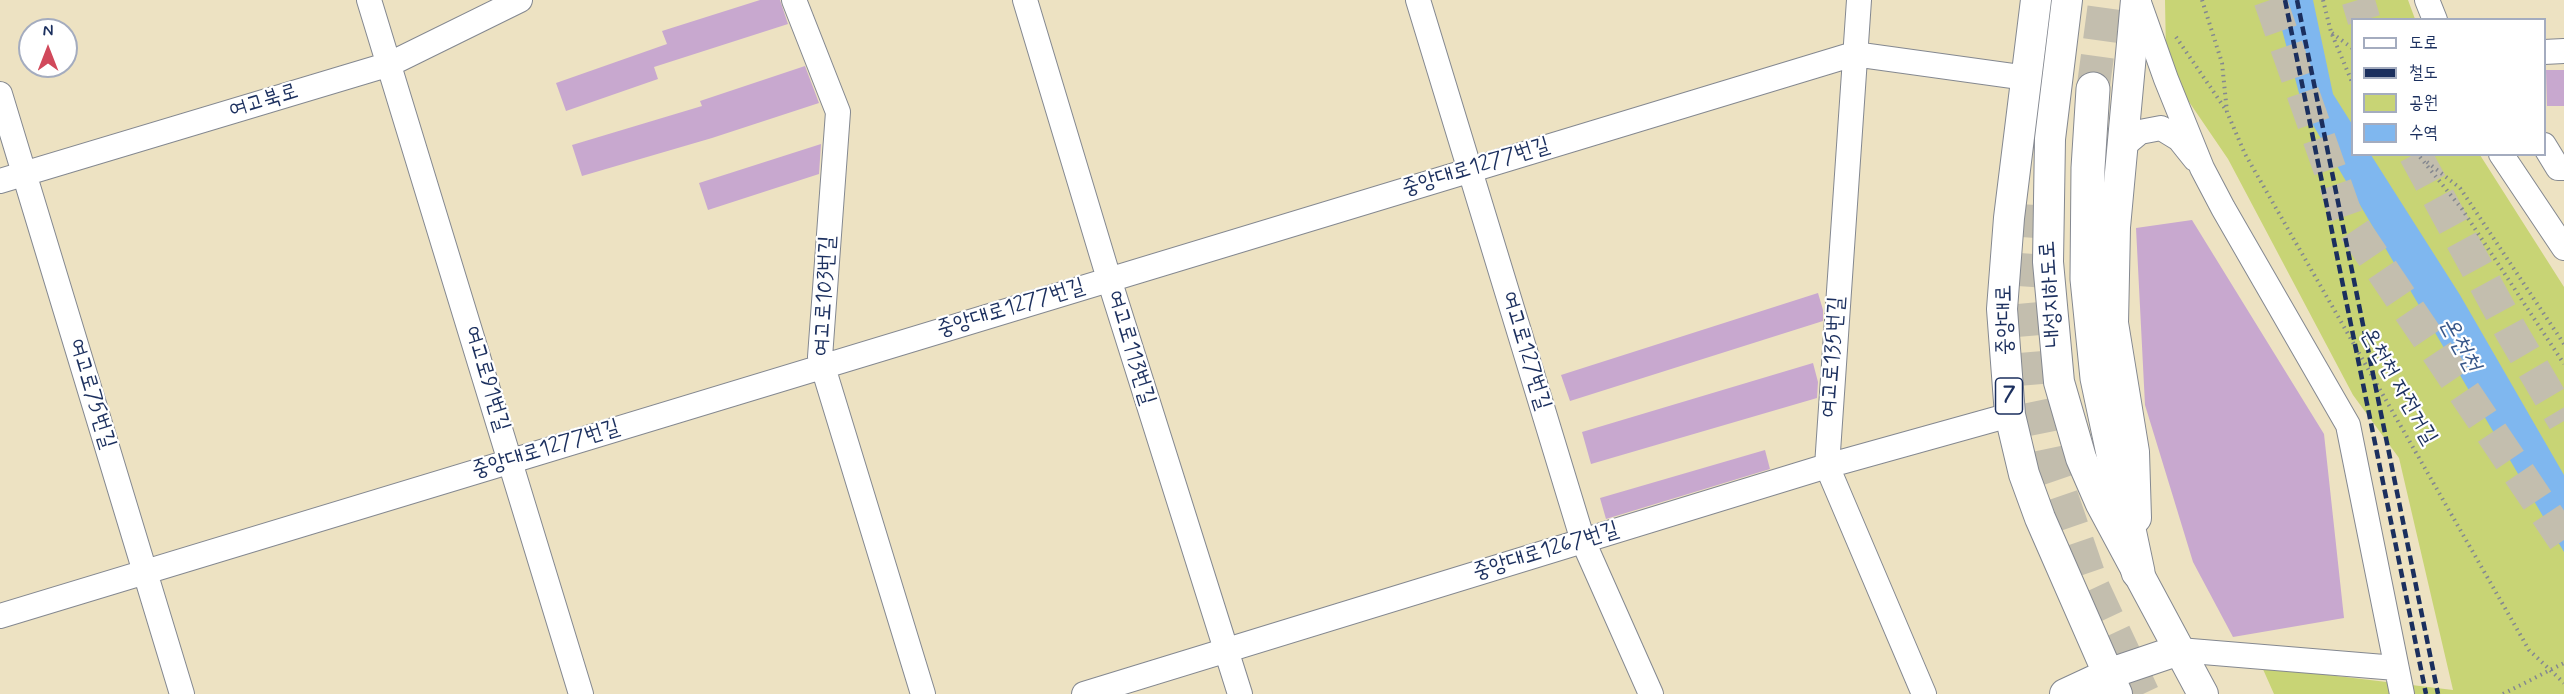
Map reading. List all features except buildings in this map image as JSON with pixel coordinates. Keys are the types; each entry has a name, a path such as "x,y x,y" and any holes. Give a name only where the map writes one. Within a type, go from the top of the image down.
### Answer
{"highway":[{"path":"2093,88 2088,168 2087,279 2097,378 2138,572"}],"main road":[{"name":"중앙대로","path":"2036,0 2008,218 2002,309 2010,415 2024,474 2040,518 2113,684"},
{"name":"내성지하도로","path":"2067,0 2050,139 2048,262 2059,382 2081,458 2138,572"},
{"path":"2137,0 2115,227 2113,323 2134,452 2138,572 2203,694"},
{"path":"2065,694 2113,684 2179,650"}],"street":[{"name":"여고로91번길","path":"369,0 581,694"},
{"name":"여고북로","path":"0,181 390,64 520,0"},
{"name":"여고로103번길","path":"794,0 838,112 820,357 923,694"},
{"name":"여고로113번길","path":"1025,0 1108,279 1240,694"},
{"name":"여고로127번길","path":"1418,0 1583,541 1651,694"},
{"name":"여고로135번길","path":"1859,0 1827,466 1924,694"},
{"path":"2137,0 2202,168 2348,425 2402,694"},
{"path":"2427,0 2434,18"},
{"path":"2546,52 2564,51"},
{"name":"중앙대로1277번길","path":"0,616 1854,54 2027,78"},
{"name":"여고로75번길","path":"0,94 182,694"},
{"path":"2122,147 2140,132 2161,128 2179,139 2202,168"},
{"path":"2546,148 2558,168 2564,168"},
{"path":"2502,156 2564,248"},
{"name":"중앙대로1267번길","path":"1084,694 1827,466 2010,415"},
{"path":"2179,650 2396,668"}],"path":[{"name":"온천천 자전거길","path":"2202,0 2222,63 2227,112"},
{"path":"2323,0 2331,32 2351,80"},
{"name":"온천천 자전거길","path":"2170,29 2227,112 2245,154 2529,650 2564,682"},
{"path":"2331,32 2351,47"},
{"path":"2419,156 2460,188 2564,344"},
{"path":"2419,156 2462,209 2564,363"},
{"path":"2503,694 2564,663"}],"green space":[{"path":"2165,0 2408,0 2415,18 2351,18 2351,156 2481,156 2564,287 2564,694 2274,694 2262,667 2453,690 2399,458 2353,395 2228,159 2183,93 2166,55"}],"water":[{"name":"온천천","path":"2274,0 2313,0 2333,94 2351,122 2351,156 2372,156 2460,295 2564,475 2564,552 2303,108"}],"tunnel":[{"path":"2093,89 2105,0"},
{"path":"2270,0 2347,218 2564,540"},
{"path":"2358,0 2363,18"},
{"path":"2416,156 2511,331 2564,421"},
{"path":"2036,205 2030,293 2039,398 2055,477 2093,587 2143,694"}],"railway":[{"path":"2285,0 2426,694"},
{"path":"2297,0 2438,694"}]}
